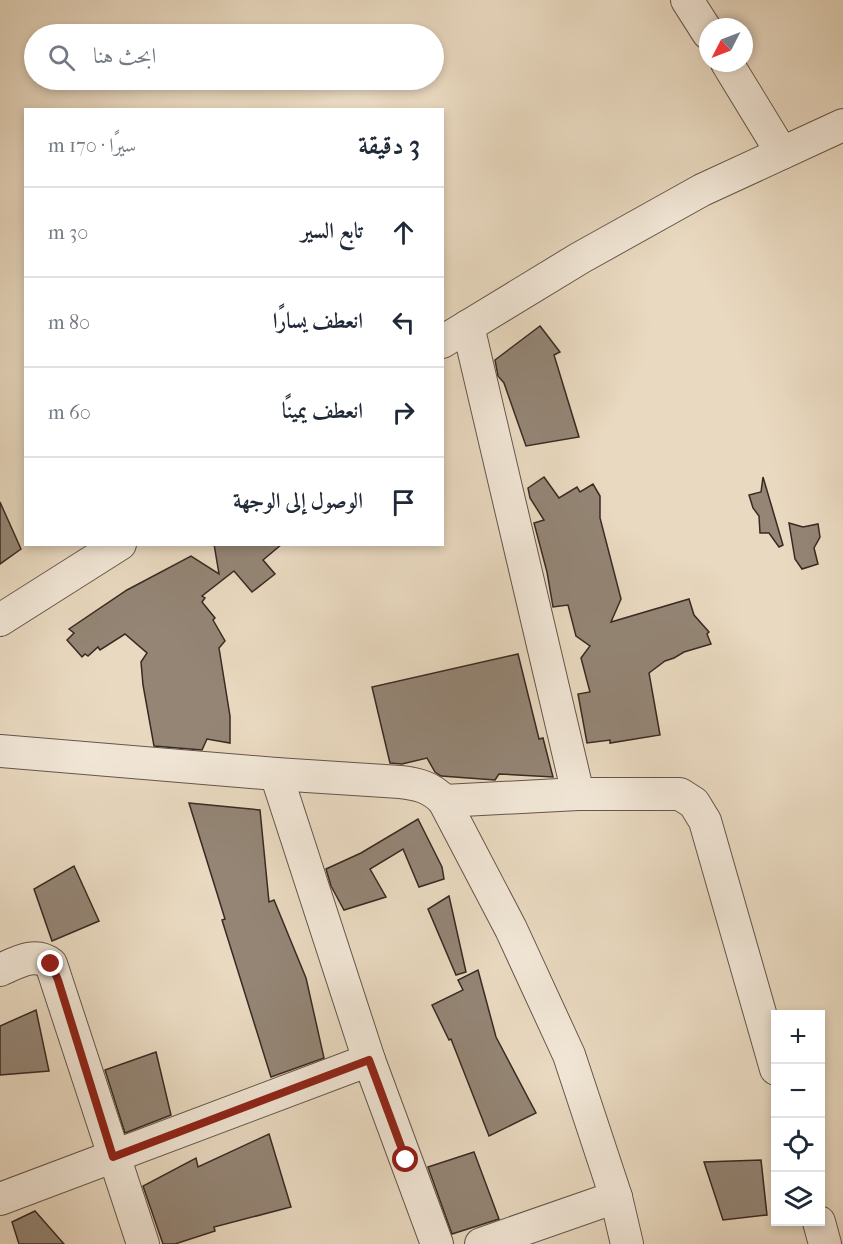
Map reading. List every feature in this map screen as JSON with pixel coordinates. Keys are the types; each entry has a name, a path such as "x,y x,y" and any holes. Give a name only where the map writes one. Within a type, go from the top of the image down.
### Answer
{"street":[{"path":"687,0 699,19"},
{"path":"732,72 782,153"},
{"path":"578,794 455,334 580,258 702,190 843,125"},
{"path":"0,620 117,546"},
{"path":"0,751 400,782 420,785 435,791 444,801 511,929 569,1055 616,1197 627,1244"},
{"path":"276,774 369,1060 437,1244"},
{"path":"444,801 578,794 680,794 694,803 705,822 775,1064"},
{"path":"0,970 36,957 45,958 51,964 143,1244"},
{"path":"0,1200 369,1060"},
{"path":"481,1244 616,1197"},
{"path":"820,1226 825,1244"}],"building":[{"path":"540,326 560,352 554,355 579,437 526,446 504,383 498,376 495,360"},
{"path":"544,477 559,498 577,487 580,492 593,484 600,496 600,518 621,599 611,622 689,599 694,615 709,632 707,634 711,644 684,652 665,661 649,673 660,735 610,743 610,740 587,743 578,694 590,692 581,658 590,646 576,636 568,605 553,607 547,572 534,523 544,520 530,498 528,488"},
{"path":"763,477 783,545 779,547 769,533 760,533 759,516 753,508 749,495 761,492"},
{"path":"0,502 21,549 0,564"},
{"path":"789,523 803,527 818,524 820,537 814,548 818,564 802,569 795,559"},
{"path":"214,546 280,546 263,560 275,574 252,592 234,571 202,596 205,598 202,602 215,618 213,620 225,641 219,648 230,716 230,743 207,739 202,750 154,746 141,662 147,653 125,634 100,650 98,647 88,656 85,654 82,657 67,640 74,633 69,629 127,590 191,556 219,574"},
{"path":"518,654 539,739 543,738 553,777 499,774 495,780 441,776 435,772 427,758 402,764 390,763 372,687"},
{"path":"189,803 260,810 269,902 274,900 306,978 324,1058 271,1077 222,920 225,919"},
{"path":"418,819 442,867 444,879 419,887 403,849 370,869 386,897 344,910 331,886 326,869 361,853"},
{"path":"74,866 99,921 52,941 34,889"},
{"path":"449,896 466,972 456,975 428,909"},
{"path":"478,970 496,1037 536,1113 489,1136 451,1039 449,1040 432,1005 463,990 458,980"},
{"path":"36,1010 49,1071 0,1075 0,1026"},
{"path":"156,1052 171,1115 125,1133 105,1070"},
{"path":"269,1134 291,1207 214,1227 215,1231 175,1244 163,1244 143,1186 196,1158 198,1167"},
{"path":"474,1152 499,1219 452,1234 428,1167"},
{"path":"761,1160 767,1215 723,1220 704,1162"},
{"path":"35,1211 64,1244 19,1244 12,1222"}],"route":[{"path":"51,964 113,1157 369,1060 406,1160"}]}
